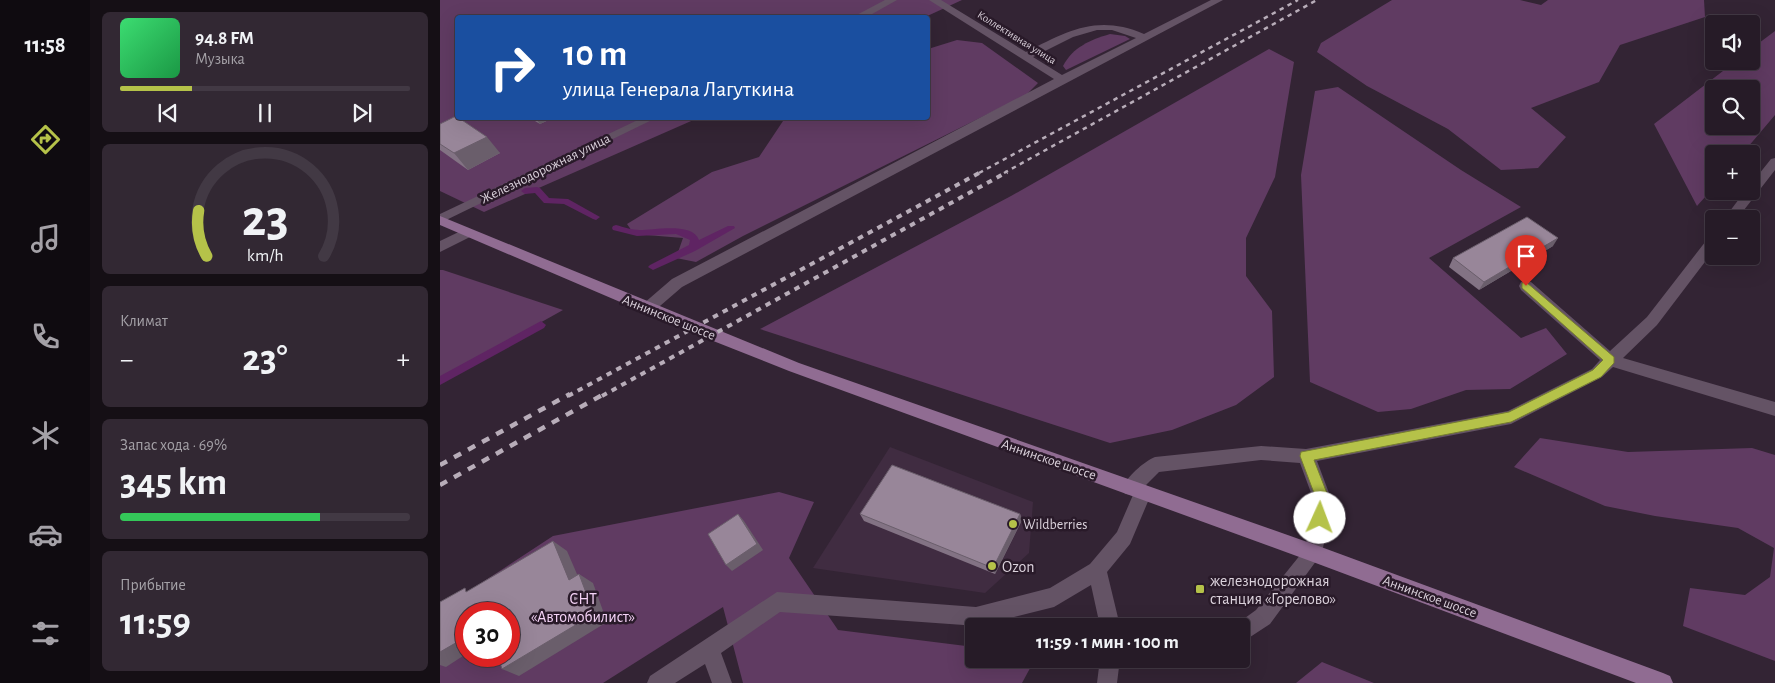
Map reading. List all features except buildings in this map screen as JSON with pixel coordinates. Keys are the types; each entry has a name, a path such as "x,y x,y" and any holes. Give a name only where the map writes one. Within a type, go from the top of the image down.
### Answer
{"main road":[{"name":"Аннинское шоссе","path":"440,220 467,233 794,367 1137,490 1663,683"}],"street":[{"path":"862,15 892,0"},
{"name":"Коллективная улица","path":"934,0 1062,79"},
{"path":"648,308 677,283 1062,79 1218,0"},
{"path":"1026,56 1080,30 1102,25 1125,28 1145,38"},
{"name":"Железнодорожная улица","path":"440,220 646,120"},
{"path":"1737,210 1775,162"},
{"path":"440,247 467,233"},
{"path":"657,683 777,602 976,617 1054,597 1097,570 1124,538 1137,490 1155,465 1262,453 1306,456 1511,417 1597,374 1652,321 1705,252"},
{"path":"1526,286 1610,360 1742,401 1775,409"},
{"path":"1250,627 1264,617 1313,554 1324,501 1306,456"},
{"path":"1097,570 1108,618"},
{"path":"710,649 722,683"},
{"path":"1107,683 1109,668"}],"shaded area":[{"path":"890,447 1033,502 1029,553 985,593 813,568"}],"green space":[{"path":"440,0 962,0 930,15 455,15 455,120 693,120 484,212 440,191"},
{"path":"1392,0 1520,0 1541,5 1548,0 1704,0 1705,17 1620,45 1599,82 1531,108 1566,137 1538,168 1501,170 1448,129 1367,86 1317,52 1321,43"},
{"path":"1775,31 1775,115 1760,133 1760,80 1711,80 1724,70 1760,70 1760,42"},
{"path":"1110,34 1125,36 1130,39 1066,70 1063,66 1077,49"},
{"path":"957,40 982,43 1038,83 1026,95 743,236 696,262 676,258 683,238 634,234 627,224 712,172 759,157 784,120 930,120 930,48"},
{"path":"1269,49 1294,62 1275,177 1246,238 1246,276 1272,311 1274,377 1236,405 1172,430 1110,443 760,329 1011,196"},
{"path":"1705,85 1705,135 1758,135 1750,145 1705,145 1705,197 1697,206 1654,124"},
{"path":"1338,87 1461,170 1521,207 1429,258 1521,338 1546,328 1567,354 1510,389 1466,390 1411,409 1378,412 1310,382 1301,175 1315,91"},
{"path":"440,270 443,270 563,310 440,379"},
{"path":"1540,438 1628,452 1752,448 1775,455 1775,661 1683,626 1690,588 1745,595 1770,577 1774,548 1738,528 1655,516 1605,506 1514,467"},
{"name":"СНТ «Автомобилист»","path":"779,492 814,502 789,558 838,630 965,646 965,668 1030,668 1022,683 743,683 723,607 603,683 440,683 440,610 553,536"},
{"path":"1322,662 1374,683 1296,683"}],"waterway":[{"path":"525,191 537,190 547,201 565,201 596,217"},
{"path":"616,228 637,233 676,231 695,239 693,247"},
{"path":"693,247 731,228"},
{"path":"653,267 693,247"},
{"path":"440,381 541,325"}],"railway":[{"path":"979,173 1298,0"},
{"path":"1004,173 1317,0"},
{"path":"568,396 981,172"},
{"path":"602,396 1007,172"},
{"path":"440,465 570,394"},
{"path":"440,485 604,394"}],"place":[{"name":"Wildberries","path":"1013,524"},
{"name":"Ozon","path":"992,566"},
{"name":"железнодорожная станция «Горелово»","path":"1200,589"}],"route":[{"path":"1320,518 1324,501 1306,456 1511,417 1597,374 1610,360 1526,286"}]}
